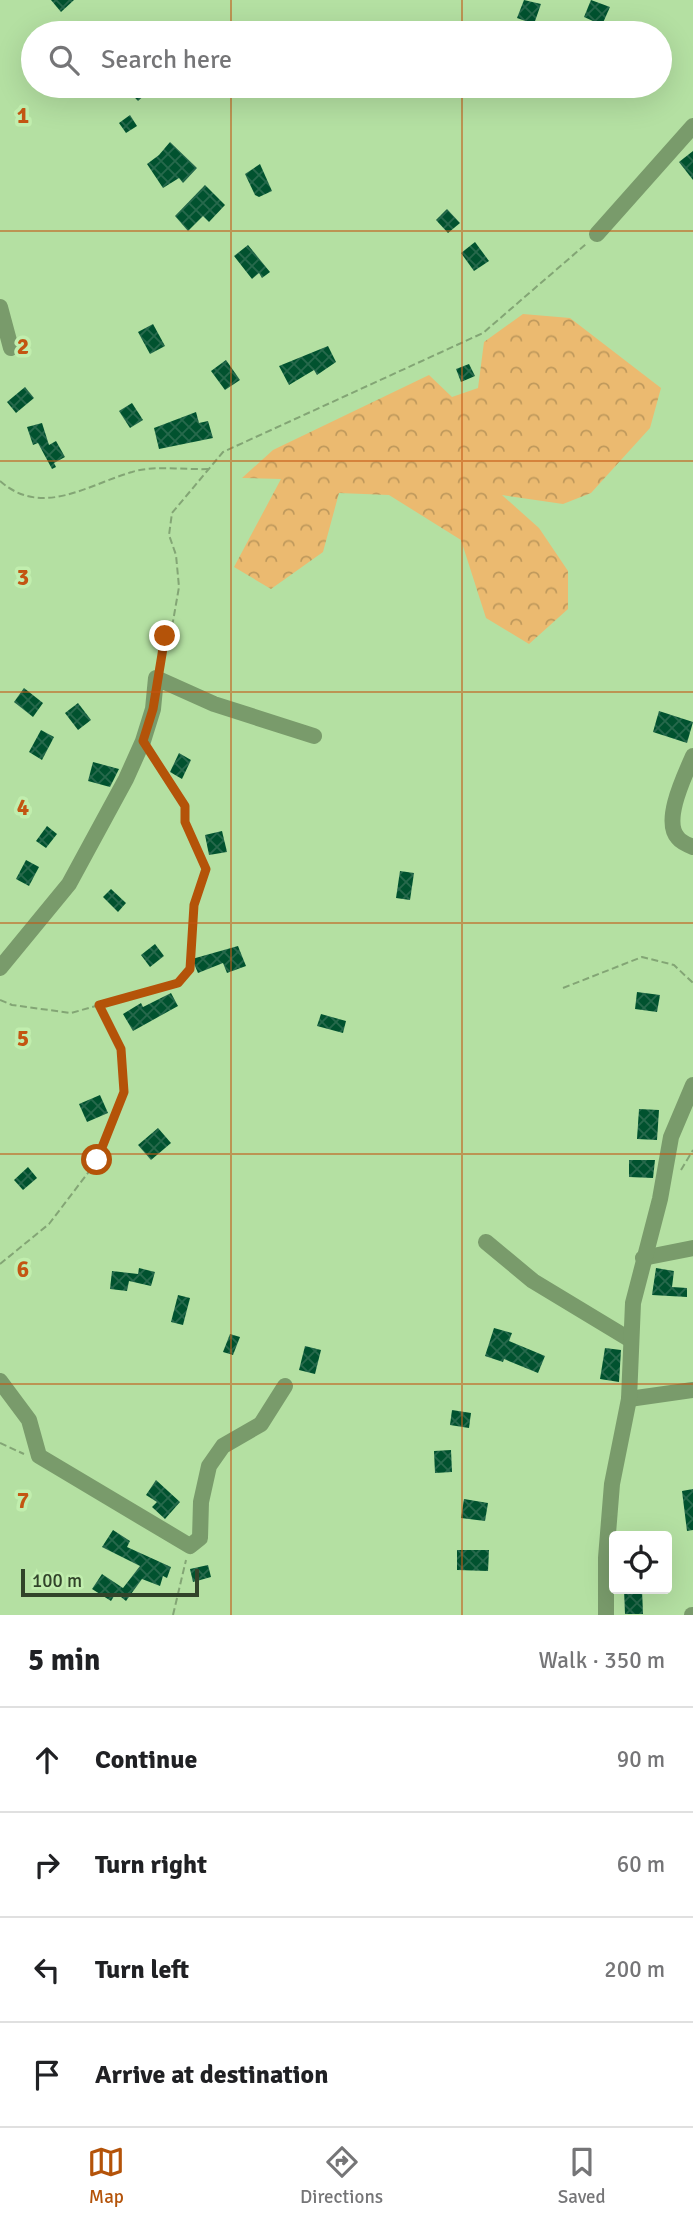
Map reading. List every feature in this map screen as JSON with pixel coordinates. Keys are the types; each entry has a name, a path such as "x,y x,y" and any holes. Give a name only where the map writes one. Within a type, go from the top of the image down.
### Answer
{"street":[{"path":"597,234 693,125"},
{"path":"0,307 11,348"},
{"path":"0,968 69,884 143,741 153,709 156,678 214,704 314,736"},
{"path":"693,756 680,786 672,818 673,830 679,839 693,847"},
{"path":"606,1615 606,1558 612,1484 629,1399 629,1339 643,1258 660,1199 671,1137 693,1085"},
{"path":"486,1242 533,1281 629,1339"},
{"path":"643,1258 693,1248"},
{"path":"0,1381 29,1420 39,1456 190,1546 200,1538 201,1502 209,1466 223,1446 261,1424 285,1386"},
{"path":"629,1399 693,1390"}],"path":[{"path":"156,678 161,645 172,627 179,587 176,555 169,535 172,513 223,452 483,333 597,234"},
{"path":"0,481 9,489 35,500 74,495 134,471 209,469"},
{"path":"0,1000 12,1005 71,1013 178,983 190,969 194,905 206,869 185,822 185,806 143,741"},
{"path":"563,988 642,957 674,965 693,983"},
{"path":"0,1264 49,1224 97,1160 124,1092 121,1049 99,1005"},
{"path":"0,1443 29,1456 39,1456"},
{"path":"173,1615 190,1546"}],"green space":[{"path":"523,314 570,318 661,388 650,428 591,493 563,504 502,495 539,528 568,571 568,609 529,644 486,618 461,540 389,495 339,493 323,552 271,589 234,567 281,479 242,478 273,450 429,375 452,397 478,388 484,342"}],"building":[{"path":"51,0 74,0 61,12"},
{"path":"524,0 541,4 535,21 517,18"},
{"path":"591,0 610,7 604,21 593,21 584,17"},
{"path":"130,115 137,126 126,133 119,123"},
{"path":"170,142 197,168 183,183 179,178 163,188 147,164"},
{"path":"693,151 693,180 679,162"},
{"path":"260,164 272,191 259,197 255,195 245,174"},
{"path":"205,185 225,205 209,222 203,216 188,231 175,216"},
{"path":"447,209 460,223 448,233 436,220"},
{"path":"475,242 489,261 474,271 461,253"},
{"path":"248,245 270,272 262,278 259,273 252,279 234,256"},
{"path":"153,324 165,346 150,354 138,332"},
{"path":"328,346 336,362 317,375 314,370 289,385 279,366"},
{"path":"226,360 240,380 225,390 211,371"},
{"path":"469,364 475,376 461,382 456,369"},
{"path":"25,387 34,398 16,413 7,402"},
{"path":"132,403 143,420 130,428 119,411"},
{"path":"196,412 199,423 208,421 213,438 159,449 154,428"},
{"path":"42,423 49,445 56,441 65,457 54,463 56,467 52,469 38,443 33,445 27,427"},
{"path":"24,688 43,703 33,717 14,702"},
{"path":"78,703 91,720 78,730 65,713"},
{"path":"659,711 693,722 687,743 653,732"},
{"path":"41,730 54,737 42,760 29,752"},
{"path":"179,753 191,760 182,779 170,772"},
{"path":"93,762 119,769 110,787 88,781"},
{"path":"47,826 57,834 46,848 36,841"},
{"path":"222,831 227,852 209,855 205,835"},
{"path":"26,860 39,867 29,886 16,879"},
{"path":"400,871 414,873 410,900 396,898"},
{"path":"111,889 126,903 118,912 103,897"},
{"path":"155,944 164,956 150,967 141,955"},
{"path":"238,946 246,966 227,973 223,963 198,973 192,959"},
{"path":"637,992 660,995 657,1012 635,1009"},
{"path":"171,993 178,1006 133,1031 123,1014 141,1003 143,1007"},
{"path":"321,1014 346,1021 343,1033 317,1026"},
{"path":"100,1095 108,1113 87,1122 79,1104"},
{"path":"639,1109 659,1110 657,1140 637,1139"},
{"path":"158,1128 171,1143 151,1160 138,1145"},
{"path":"629,1160 655,1160 653,1178 629,1177"},
{"path":"28,1167 37,1178 23,1190 14,1180"},
{"path":"139,1268 155,1272 151,1286 129,1281 127,1291 110,1289 112,1271 138,1274"},
{"path":"656,1268 674,1271 672,1287 687,1288 687,1297 652,1295"},
{"path":"178,1295 190,1298 183,1325 171,1322"},
{"path":"494,1328 512,1333 509,1341 545,1356 538,1373 504,1359 503,1362 485,1356"},
{"path":"230,1334 240,1337 233,1355 223,1352"},
{"path":"305,1346 321,1350 315,1374 299,1370"},
{"path":"605,1348 621,1350 619,1382 600,1379"},
{"path":"452,1410 471,1413 469,1428 450,1425"},
{"path":"451,1450 452,1472 435,1473 434,1451"},
{"path":"156,1480 180,1502 165,1519 152,1507 157,1502 146,1495"},
{"path":"693,1489 693,1530 687,1531 682,1491"},
{"path":"464,1499 488,1503 485,1521 461,1518"},
{"path":"113,1530 130,1541 127,1547 171,1567 167,1578 163,1576 160,1586 142,1579 126,1601 116,1593 111,1601 92,1589 102,1574 123,1588 140,1566 102,1547"},
{"path":"457,1550 489,1550 488,1571 457,1570"},
{"path":"208,1565 211,1577 193,1582 190,1569"},
{"path":"624,1594 642,1594 643,1614 625,1614"}],"route":[{"path":"97,1160 124,1092 121,1049 99,1005 178,983 190,969 194,905 206,869 185,822 185,806 143,741 153,709 161,645 165,636"}]}
